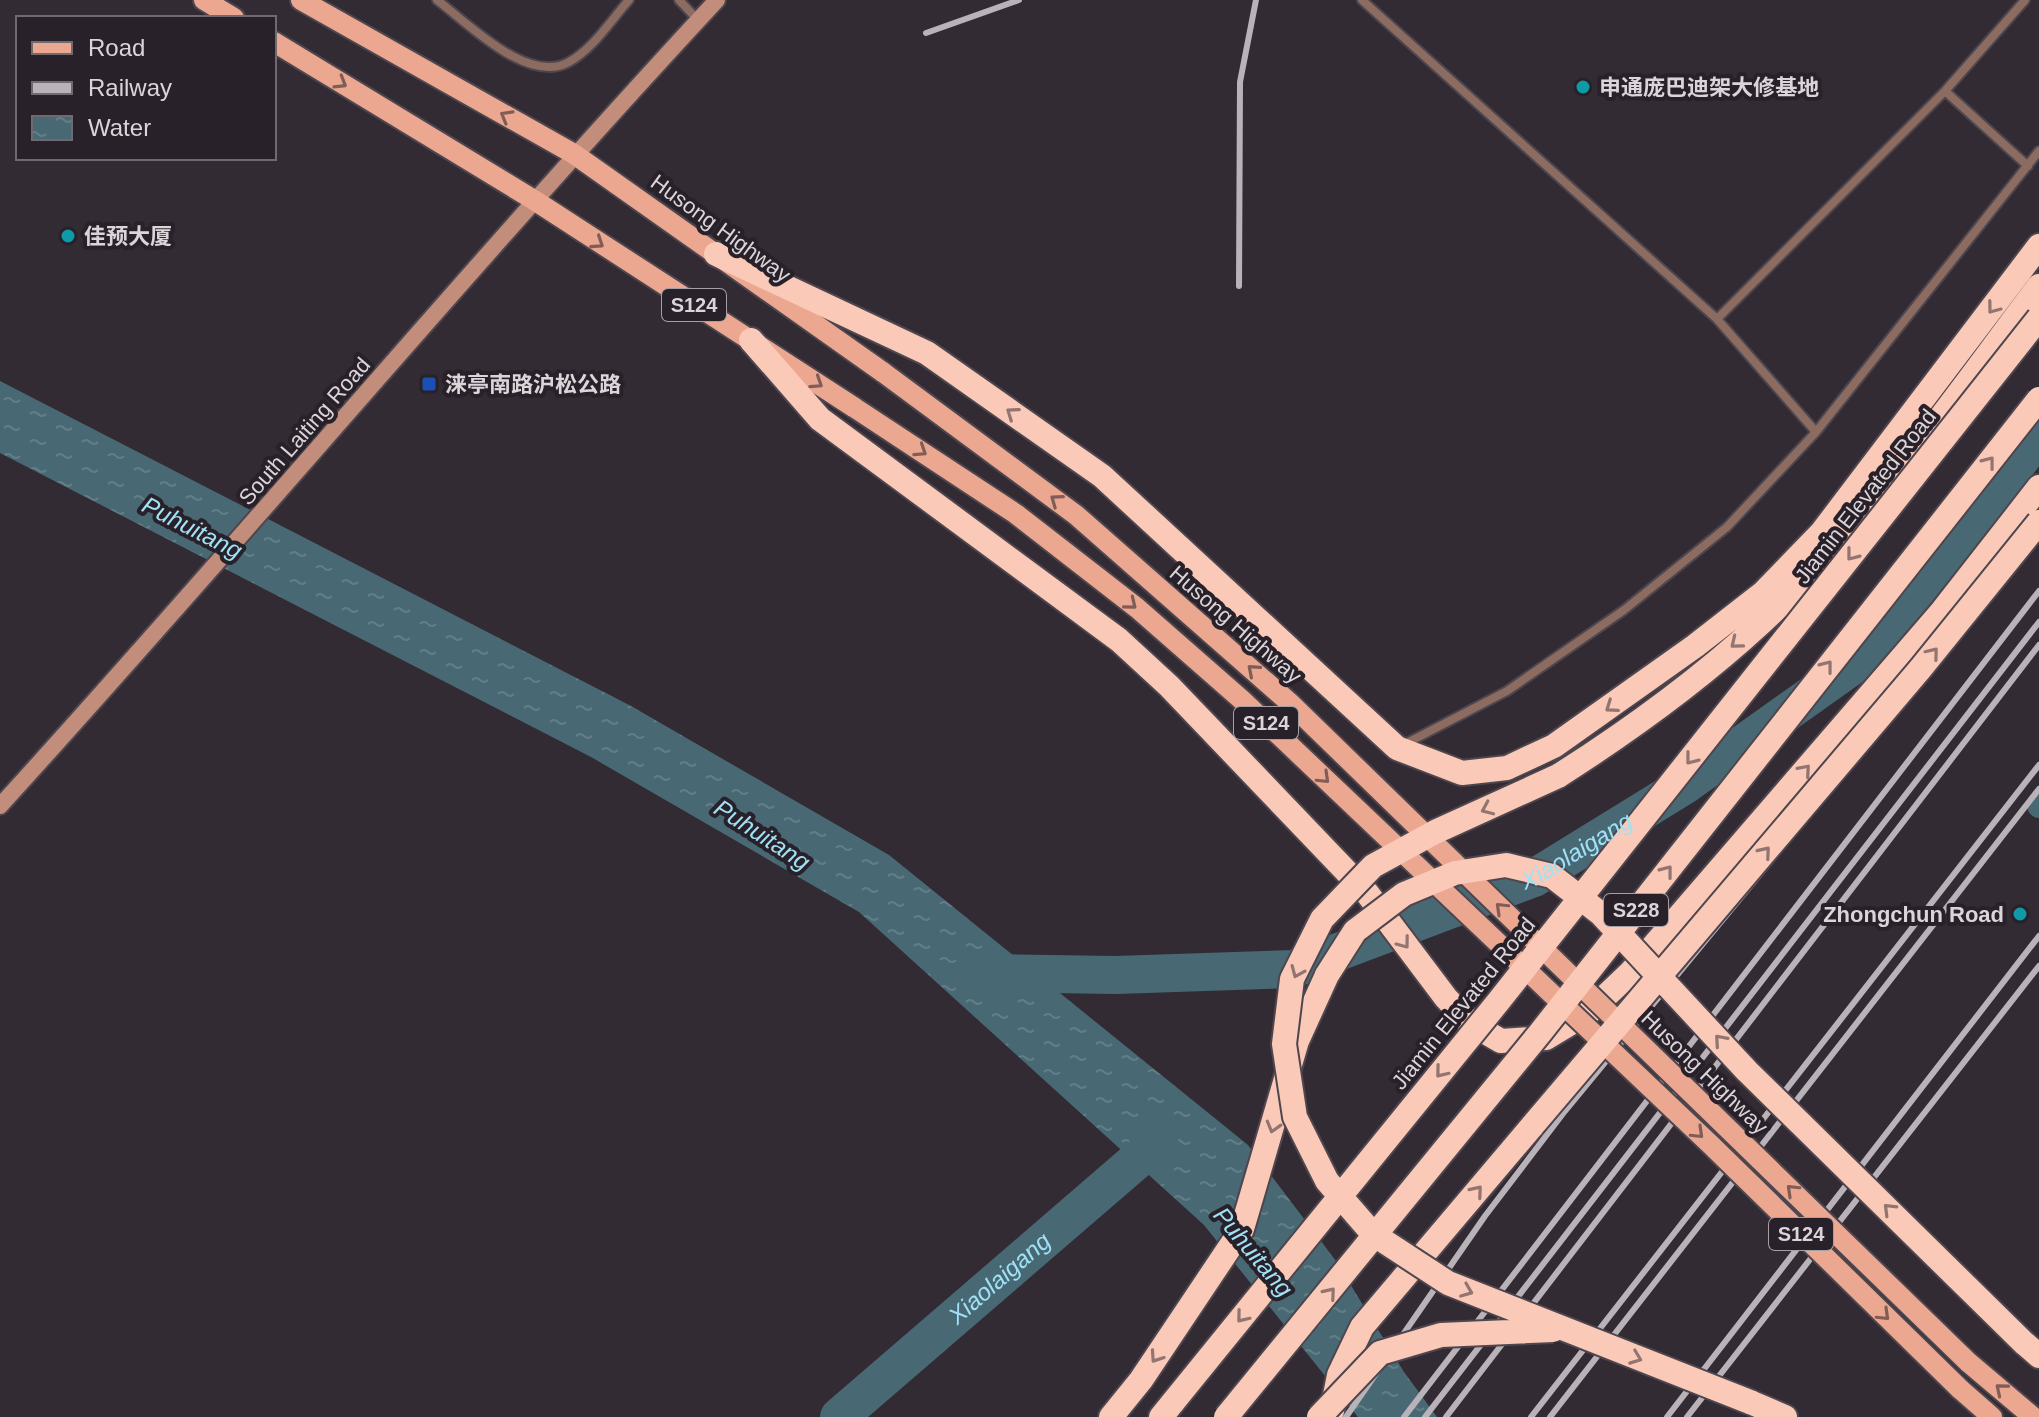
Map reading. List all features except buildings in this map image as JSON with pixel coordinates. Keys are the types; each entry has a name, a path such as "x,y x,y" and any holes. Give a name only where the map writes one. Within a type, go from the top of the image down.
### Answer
{"highway":[{"path":"716,254 927,353 1102,476 1397,748 1462,773 1507,768 1554,746 1763,593 1822,532 2039,246"},
{"path":"1785,1417 1448,1283 1373,1234 1327,1181 1295,1117 1284,1044 1292,979 1322,919 1373,866 1435,832 1558,776 1627,732 1761,623 1871,507 2039,286"},
{"name":"Jiamin Elevated Road","path":"1161,1417 1516,979 2039,318"},
{"path":"751,340 820,419 1119,640 1210,727 1367,893 1442,993 1470,1023 1501,1041 1546,1038 1589,1012 1630,973 1943,610 2039,487"},
{"name":"S228","path":"1226,1417 1540,1033 2039,399"},
{"path":"1331,1417 1339,1375 1362,1327 1911,680 2039,522"},
{"path":"1111,1417 1141,1380 1242,1229 1297,1041 1327,975 1355,931 1404,894 1455,873 1506,865 1552,876 1601,914 1747,1071 2039,1356"},
{"path":"1319,1417 1380,1353 1441,1335 1563,1330"}],"main road":[{"path":"204,0 231,16"},
{"name":"Husong Highway","path":"301,0 574,154 884,373 1076,515 1290,703 1968,1362 2033,1417"},
{"name":"S124","path":"276,43 534,200 855,408 1016,514 1137,608 1231,690 1992,1417"}],"street":[{"name":"South Laiting Road","path":"0,806 159,632 574,154 717,0"}],"lane":[{"path":"437,0 522,63 543,70 569,62 589,45 629,0"},
{"path":"679,0 698,20"},
{"path":"1362,0 1717,319 1816,432"},
{"path":"1717,319 1945,91 2025,0"},
{"path":"1945,91 2028,166"},
{"path":"1397,748 1507,691 1624,610 1727,527 1816,432 2039,151"}],"water":[{"name":"Puhuitang","path":"0,381 631,706 889,855 1248,1145 1336,1261 1404,1372 1437,1417 1358,1417 1204,1225 859,912 591,757 0,453"}],"waterway":[{"name":"Xiaolaigang","path":"985,973 1116,975 1293,969 1534,878 1685,785 1862,659 2039,436"},
{"path":"1862,659 1875,669"},
{"name":"Xiaolaigang","path":"839,1417 1159,1141"}],"railway":[{"path":"926,33 1019,0"},
{"path":"1239,286 1240,82 1256,0"},
{"path":"1346,1417 1485,1216 1565,1111 2039,536"},
{"path":"1404,1417 2039,591"},
{"path":"1425,1417 2039,622"},
{"path":"1446,1417 2039,645"},
{"path":"1531,1417 2039,765"},
{"path":"1550,1417 2039,789"},
{"path":"1667,1417 2039,936"},
{"path":"1687,1417 2039,966"}],"place":[{"name":"申通庞巴迪架大修基地","path":"1583,87"},
{"name":"佳预大厦","path":"68,236"},
{"name":"涞亭南路沪松公路","path":"429,384"},
{"name":"Zhongchun Road","path":"2020,914"}]}
